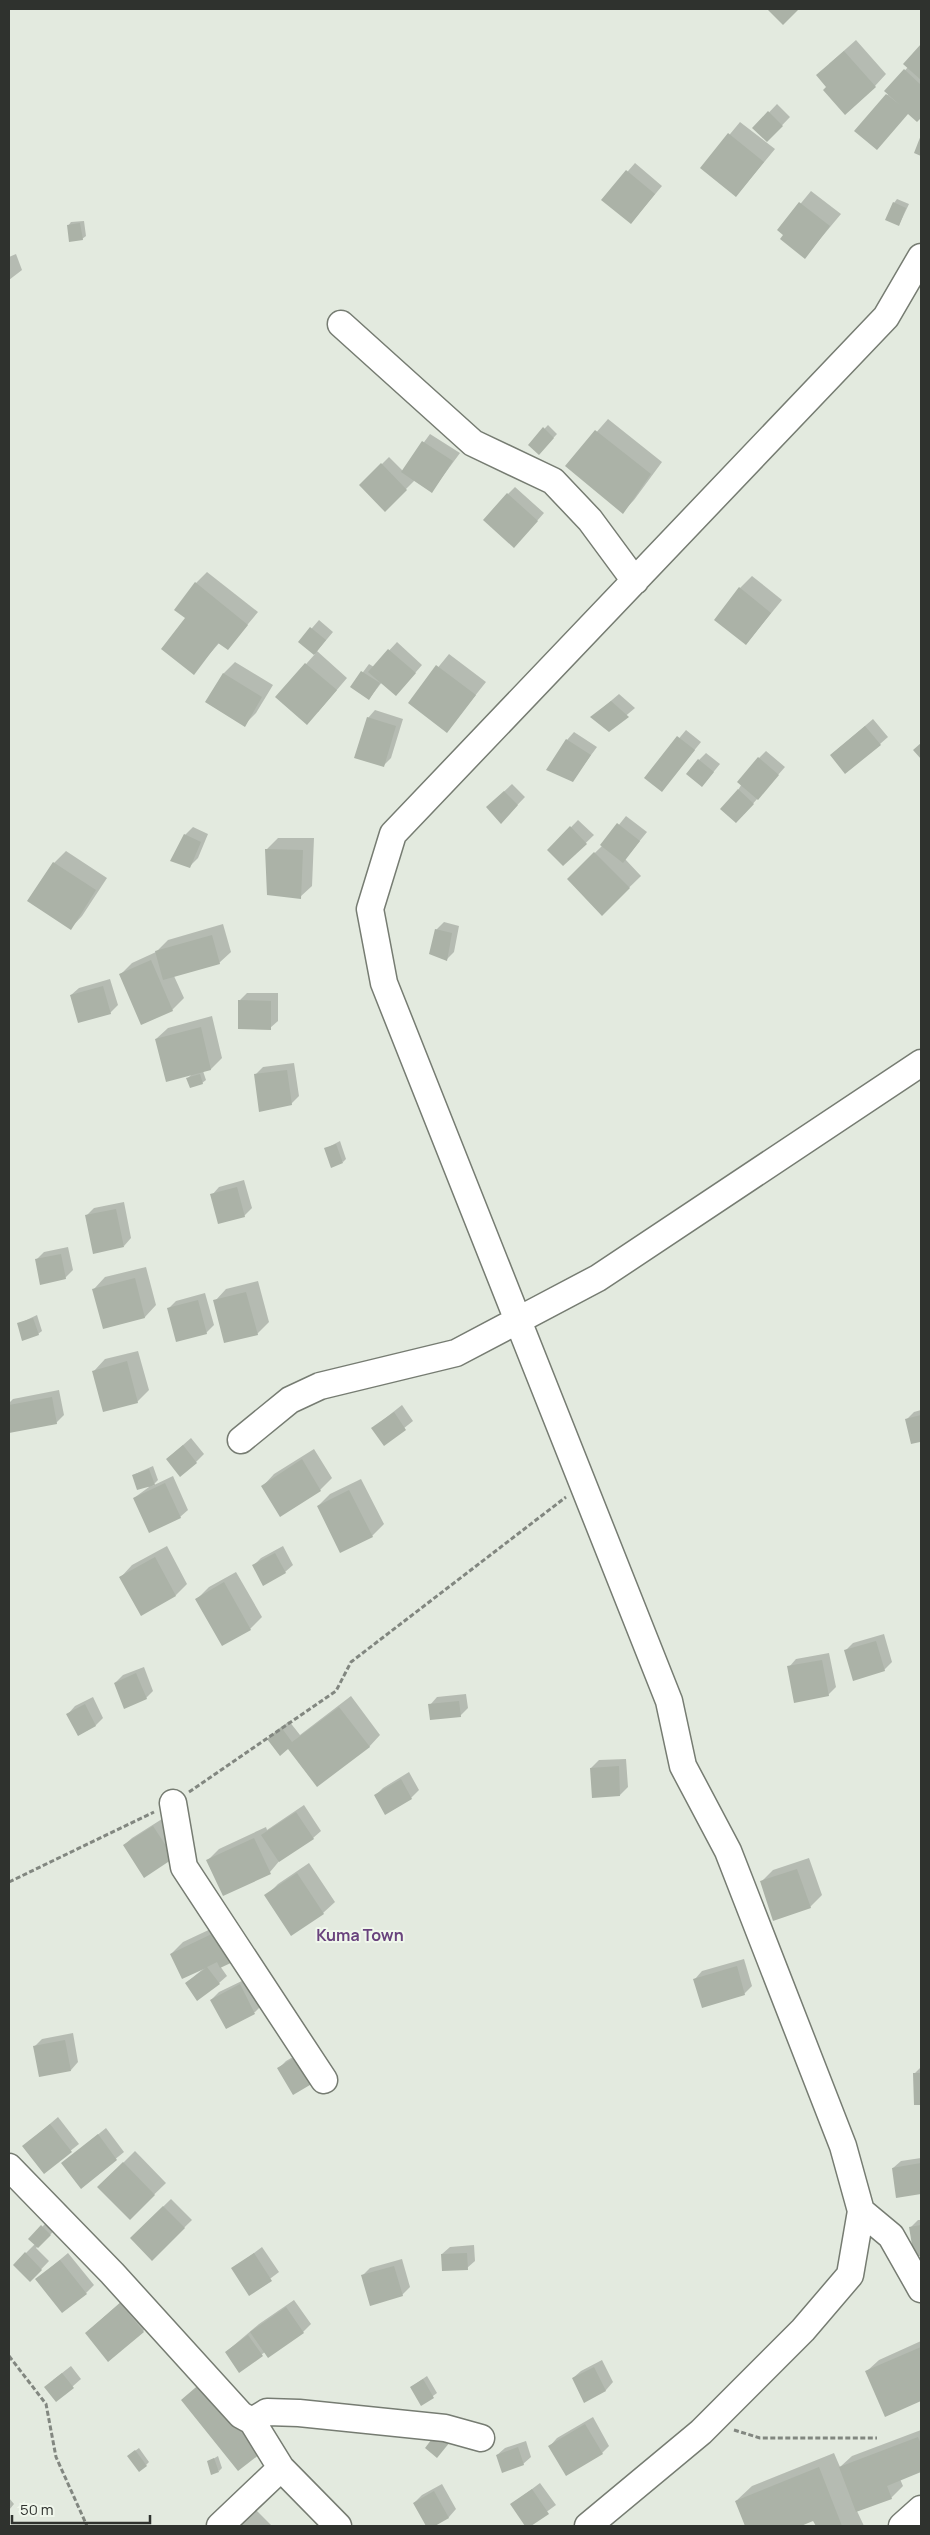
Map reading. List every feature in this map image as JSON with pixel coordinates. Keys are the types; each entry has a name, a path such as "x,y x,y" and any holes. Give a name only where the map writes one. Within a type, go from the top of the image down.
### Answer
{"street":[{"path":"588,2526 709,2423 802,2330 850,2276 861,2211 843,2146 728,1851 683,1766 669,1701 516,1320 384,983 370,909 393,834 886,317 921,258"},
{"path":"341,324 473,443 554,481 590,520 635,581"},
{"path":"241,1440 290,1400 320,1386 456,1353 598,1278 921,1063"},
{"path":"173,1803 184,1867 324,2080"},
{"path":"9,2167 112,2272 241,2415 252,2421 281,2468 338,2526"},
{"path":"861,2211 891,2236 921,2289"},
{"path":"252,2421 267,2412 299,2413 445,2428 481,2438"},
{"path":"220,2526 281,2468"},
{"path":"902,2526 921,2509"}],"path":[{"path":"336,1691 351,1662 582,1484"},
{"path":"9,2356 46,2404 56,2456 87,2526"},
{"path":"709,2423 760,2438 878,2438"}],"building":[{"path":"767,9 799,9 783,25"},
{"path":"921,44 921,80 903,64"},
{"path":"844,51 876,87 845,115 823,90 826,87 816,75"},
{"path":"904,69 921,85 921,118 917,122 908,114 877,150 854,131 886,94 900,105 884,91"},
{"path":"768,111 783,126 767,142 752,128"},
{"path":"728,133 764,162 736,197 700,168"},
{"path":"921,135 921,156 914,153"},
{"path":"626,170 655,194 631,224 601,200"},
{"path":"799,202 830,226 805,259 780,239 783,235 777,230"},
{"path":"893,202 906,208 899,226 885,220"},
{"path":"80,223 83,240 69,242 67,225"},
{"path":"543,427 554,438 539,455 528,445"},
{"path":"595,430 651,474 623,514 565,466"},
{"path":"422,441 453,461 432,493 401,472"},
{"path":"381,463 407,490 385,512 359,485"},
{"path":"507,493 538,521 514,548 483,520"},
{"path":"195,582 248,625 228,650 218,643 194,675 161,649 185,618 174,610"},
{"path":"739,587 771,613 746,645 714,620"},
{"path":"310,627 326,640 314,655 298,642"},
{"path":"388,649 416,673 396,696 368,672"},
{"path":"305,663 337,690 307,725 275,697"},
{"path":"436,665 476,695 447,733 408,703"},
{"path":"361,671 380,683 369,700 350,687"},
{"path":"223,673 262,697 245,727 205,702"},
{"path":"611,701 629,717 609,732 590,717"},
{"path":"367,717 396,726 384,767 354,758"},
{"path":"865,726 881,745 845,774 830,755"},
{"path":"677,736 695,750 662,792 644,778"},
{"path":"566,739 591,755 573,782 546,770"},
{"path":"921,743 921,759 913,750"},
{"path":"758,757 779,775 758,800 737,782"},
{"path":"698,759 714,772 702,787 686,774"},
{"path":"738,789 754,804 736,823 720,809"},
{"path":"504,791 518,805 501,824 486,807"},
{"path":"617,823 640,841 623,863 600,845"},
{"path":"570,826 587,844 563,866 547,850"},
{"path":"184,834 201,842 190,868 170,861"},
{"path":"265,849 303,850 301,899 267,895"},
{"path":"594,852 630,888 602,916 567,879"},
{"path":"53,862 96,890 71,930 27,901"},
{"path":"435,929 452,933 447,961 429,954"},
{"path":"212,935 220,964 163,980 155,951"},
{"path":"151,960 173,1011 141,1025 119,974"},
{"path":"103,986 111,1014 78,1023 70,995"},
{"path":"238,1000 271,1001 271,1030 238,1029"},
{"path":"201,1027 211,1070 166,1082 155,1039"},
{"path":"287,1070 292,1105 259,1112 254,1074"},
{"path":"200,1074 203,1084 190,1088 186,1078"},
{"path":"336,1144 343,1163 331,1168 324,1148"},
{"path":"237,1187 245,1217 218,1224 210,1194"},
{"path":"116,1209 124,1247 93,1254 85,1215"},
{"path":"61,1254 66,1279 40,1285 35,1259"},
{"path":"135,1278 145,1318 103,1329 92,1289"},
{"path":"246,1292 258,1335 224,1343 213,1300"},
{"path":"198,1300 207,1334 176,1342 167,1308"},
{"path":"33,1318 39,1335 22,1341 17,1323"},
{"path":"127,1361 138,1403 103,1412 92,1371"},
{"path":"52,1397 57,1424 9,1433 9,1405"},
{"path":"394,1412 406,1430 384,1446 371,1428"},
{"path":"921,1415 921,1446 920,1442 911,1444 905,1419"},
{"path":"183,1445 197,1463 180,1477 166,1459"},
{"path":"302,1459 321,1491 280,1517 261,1486"},
{"path":"149,1469 155,1485 137,1490 132,1475"},
{"path":"165,1483 181,1518 149,1533 133,1498"},
{"path":"349,1490 373,1537 340,1553 317,1506"},
{"path":"275,1553 286,1573 263,1586 252,1565"},
{"path":"155,1557 176,1596 141,1616 119,1577"},
{"path":"224,1582 251,1630 222,1646 195,1599"},
{"path":"876,1641 885,1671 853,1681 844,1650"},
{"path":"822,1660 829,1696 794,1703 787,1666"},
{"path":"136,1673 147,1699 124,1709 114,1683"},
{"path":"459,1701 461,1717 430,1720 428,1704"},
{"path":"85,1704 96,1726 78,1736 66,1714"},
{"path":"339,1707 370,1747 317,1787 288,1749 280,1756 267,1739 281,1727 292,1742"},
{"path":"619,1766 620,1796 592,1798 590,1768"},
{"path":"401,1779 412,1799 385,1815 374,1795"},
{"path":"296,1812 314,1839 279,1862 261,1835"},
{"path":"153,1826 174,1858 144,1878 123,1845"},
{"path":"254,1838 271,1874 223,1896 206,1860"},
{"path":"797,1869 811,1908 773,1921 760,1881"},
{"path":"297,1873 324,1914 291,1936 264,1895"},
{"path":"220,1930 235,1961 220,1968 217,1962 207,1967 220,1984 197,2001 185,1983 206,1968 182,1979 170,1954"},
{"path":"737,1966 745,1995 702,2008 693,1979"},
{"path":"240,1984 255,2014 226,2029 210,2000"},
{"path":"65,2040 71,2071 39,2077 33,2046"},
{"path":"299,2055 315,2082 293,2095 277,2068"},
{"path":"913,2073 921,2073 921,2105 914,2105"},
{"path":"50,2124 72,2152 44,2174 22,2146"},
{"path":"98,2134 117,2160 81,2189 61,2163"},
{"path":"123,2162 155,2195 130,2220 97,2187"},
{"path":"921,2163 921,2194 896,2198 892,2168"},
{"path":"163,2206 185,2228 152,2261 130,2238"},
{"path":"41,2225 51,2235 38,2248 28,2239"},
{"path":"921,2225 921,2256 914,2257 909,2227"},
{"path":"25,2252 42,2270 30,2282 13,2265"},
{"path":"254,2253 272,2281 249,2296 231,2268"},
{"path":"467,2253 468,2270 442,2271 441,2254"},
{"path":"60,2260 87,2294 62,2313 35,2279"},
{"path":"394,2266 403,2296 370,2306 361,2275"},
{"path":"120,2303 144,2332 108,2362 85,2333"},
{"path":"286,2307 304,2333 268,2358 250,2332"},
{"path":"248,2335 263,2356 239,2373 225,2352"},
{"path":"921,2347 921,2401 885,2417 865,2371"},
{"path":"594,2367 606,2391 584,2403 572,2378"},
{"path":"62,2373 74,2388 56,2402 44,2387"},
{"path":"423,2379 434,2398 421,2406 410,2387"},
{"path":"202,2382 260,2454 238,2471 181,2400"},
{"path":"585,2424 603,2454 566,2476 548,2446"},
{"path":"438,2431 450,2442 437,2458 425,2448"},
{"path":"918,2437 921,2444 921,2472 887,2486 892,2499 856,2512 839,2467"},
{"path":"518,2447 524,2465 502,2473 496,2455"},
{"path":"135,2450 147,2466 139,2472 127,2456"},
{"path":"214,2458 219,2472 211,2475 207,2461"},
{"path":"819,2467 842,2526 816,2526 813,2521 801,2526 745,2526 735,2501"},
{"path":"532,2489 549,2514 531,2526 525,2526 510,2504"},
{"path":"434,2491 449,2518 435,2526 426,2526 413,2503"}],"district":[{"name":"Kuma Town","path":"360,1935"}]}
